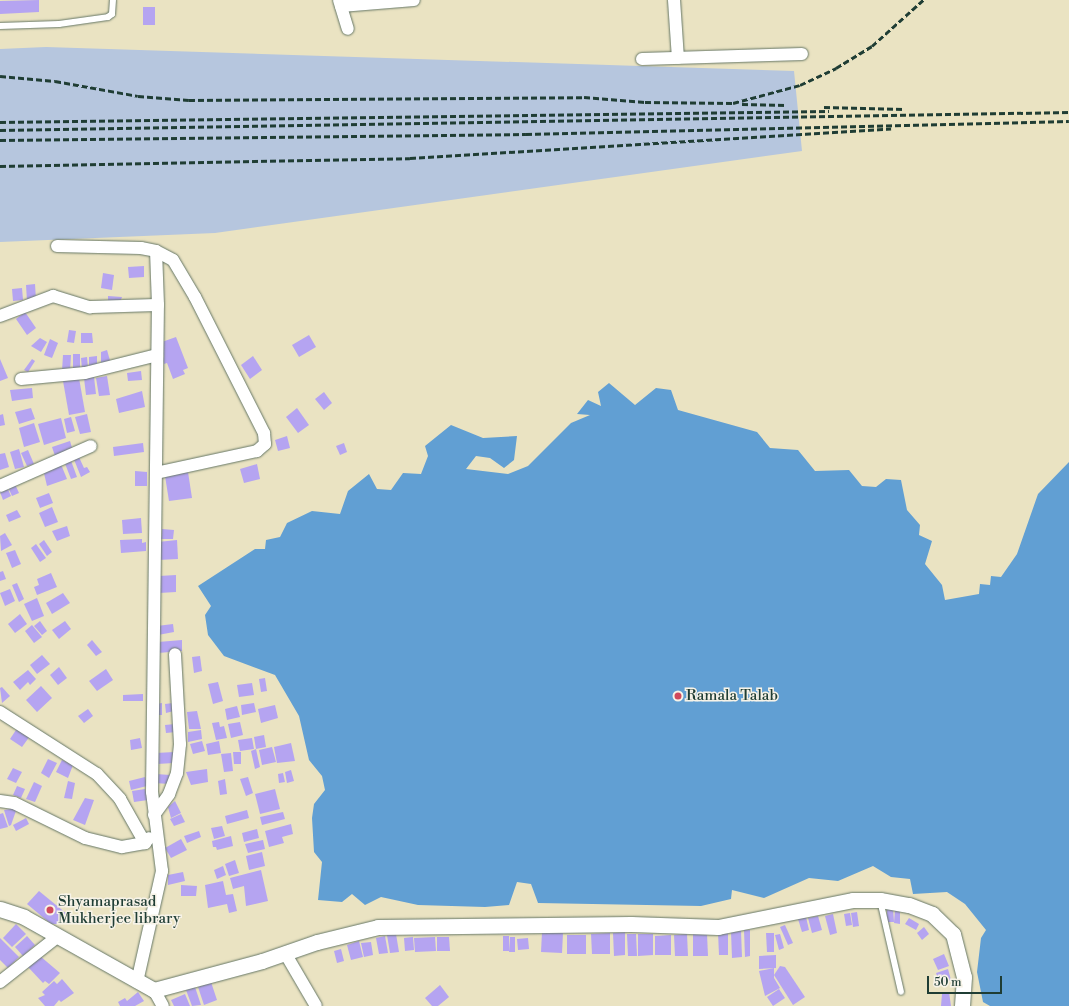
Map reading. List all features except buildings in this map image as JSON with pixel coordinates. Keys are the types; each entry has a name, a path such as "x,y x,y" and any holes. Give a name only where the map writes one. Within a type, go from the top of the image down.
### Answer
{"street":[{"path":"348,29 340,3 414,0"},
{"path":"674,0 678,58"},
{"path":"642,59 802,54"},
{"path":"57,246 141,248 166,255 179,268 266,438 265,444 257,451 156,472"},
{"path":"137,982 162,871 152,792 158,355 156,251"},
{"path":"0,316 53,296 90,307 158,305"},
{"path":"21,379 85,373 158,355"},
{"path":"0,486 91,446"},
{"path":"154,815 169,794 177,773 180,744 175,654"},
{"path":"0,712 97,774 120,799 145,842"},
{"path":"0,801 14,803 85,838 122,846 145,842 156,832"},
{"path":"154,990 285,953 317,942 378,927 631,924 718,927 853,900 880,900 909,905 932,914 953,934 964,977 962,1006"},
{"path":"0,909 24,917 137,982 154,990 164,1006"},
{"path":"0,982 57,937"},
{"path":"285,953 316,1006"}],"lane":[{"path":"0,26 59,24 108,17 112,14 113,0"},
{"path":"880,900 901,992"}],"shaded area":[{"path":"46,47 794,71 802,151 215,233 0,242 0,49"}],"water":[{"name":"Ramala Talab","path":"609,383 635,405 656,388 671,390 678,410 757,432 770,448 798,450 815,471 849,470 862,486 876,487 886,479 901,480 907,510 920,525 919,535 932,541 925,564 942,585 945,600 979,594 980,584 990,585 991,576 1001,577 1017,554 1038,494 1069,462 1069,1006 990,1006 983,1002 977,972 981,938 986,930 965,904 947,892 913,894 910,879 891,877 873,866 838,881 809,878 764,898 732,890 731,899 701,906 538,903 531,884 517,882 509,905 485,907 418,905 381,897 365,905 352,894 342,902 318,900 322,862 314,852 312,818 314,804 325,790 322,776 309,760 299,716 275,675 224,656 208,635 205,615 211,606 198,586 255,549 265,549 266,540 280,537 287,523 312,511 340,514 348,491 369,474 377,489 391,490 403,473 421,474 428,456 425,446 451,425 483,438 517,436 514,460 504,468 490,458 476,456 466,469 508,474 528,466 571,423 590,415 577,414 588,400 601,406 598,392"}],"railway":[{"path":"0,76 55,81 138,96 189,100 584,97 645,102 733,103 800,85 836,68 872,46 923,0"},
{"path":"742,104 786,105"},
{"path":"824,107 904,109"},
{"path":"0,122 829,111"},
{"path":"0,130 1069,112"},
{"path":"0,140 526,134 1069,121"},
{"path":"0,166 410,158 891,129"}],"place":[{"name":"Ramala Talab","path":"678,696"},
{"name":"Shyamaprasad Mukherjee library","path":"50,910"}]}
